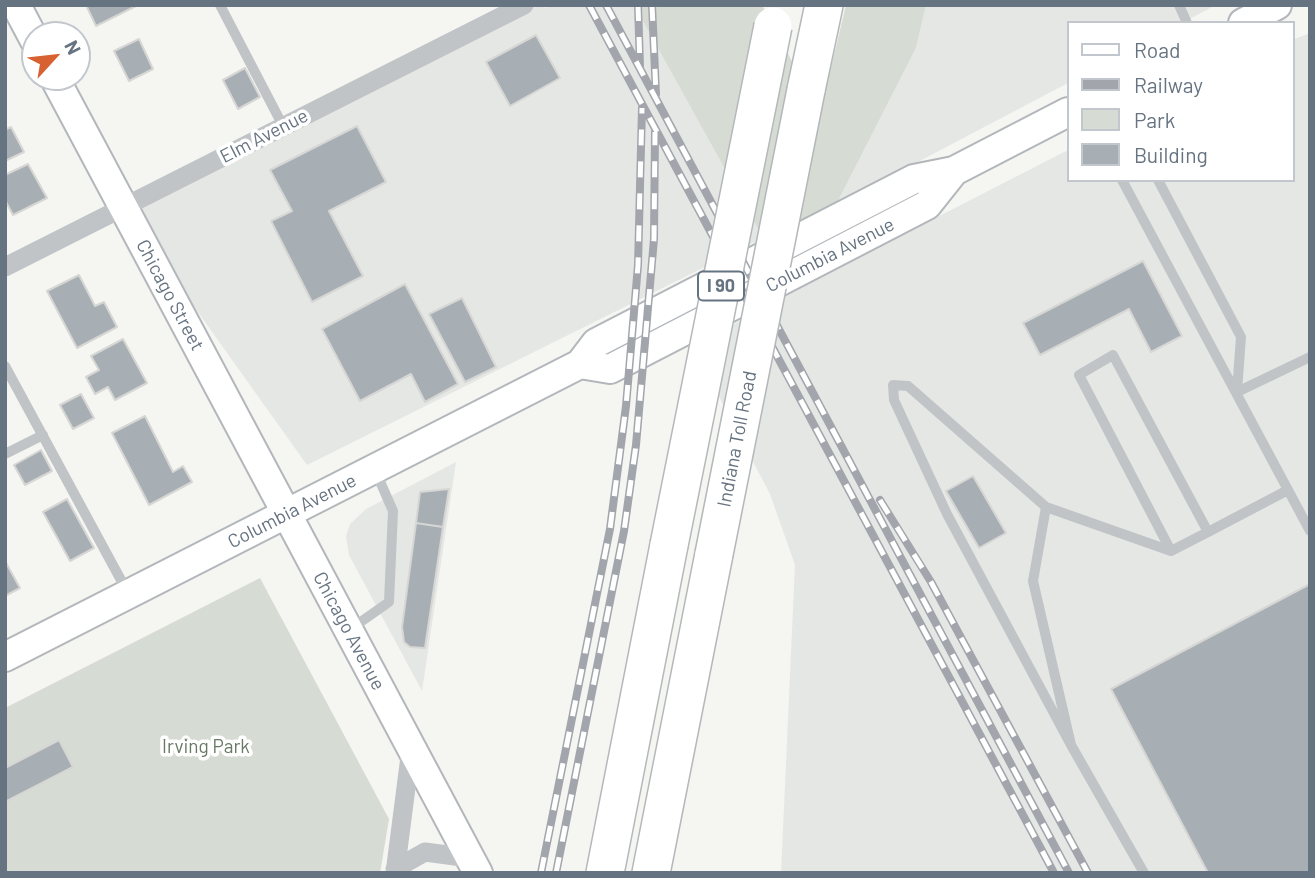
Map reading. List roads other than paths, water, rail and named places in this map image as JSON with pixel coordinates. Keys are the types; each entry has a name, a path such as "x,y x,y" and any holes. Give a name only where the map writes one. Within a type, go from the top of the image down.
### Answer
{"highway":[{"name":"Indiana Toll Road","path":"651,873 824,5"},
{"name":"I 90","path":"605,873 775,16"}],"street":[{"path":"16,5 24,21"},
{"name":"Elm Avenue","path":"5,267 524,5"},
{"path":"1247,21 1277,5"},
{"name":"Chicago Street","path":"61,91 287,513"},
{"name":"Columbia Avenue","path":"5,657 580,364 610,369 927,205 954,171 1066,114"},
{"name":"Chicago Avenue","path":"287,513 411,748"},
{"path":"411,748 474,865"},
{"path":"395,871 411,748"},
{"path":"395,871 425,852 474,865"}],"lane":[{"path":"220,5 283,126"},
{"path":"1179,5 1186,21"},
{"path":"1123,182 1310,531"},
{"path":"1159,182 1241,337 1237,392"},
{"path":"1171,551 1079,375 1114,355 1208,532"},
{"path":"1237,392 1310,357"},
{"path":"5,366 129,594"},
{"path":"1144,873 1071,745 947,514 894,400 892,385 908,386 1046,507 1171,551 1287,490"},
{"path":"5,454 43,435"},
{"path":"348,630 389,602 393,510 375,470"},
{"path":"1046,507 1032,581 1071,745"}],"railway":[{"path":"589,5 1054,873"},
{"path":"606,5 1069,873"},
{"path":"638,5 640,66"},
{"path":"652,5 656,94"},
{"path":"541,873 610,529 626,406 638,265 642,108"},
{"path":"556,873 624,531 636,445 654,239 655,132"},
{"path":"880,500 931,582 1088,873"}],"park label":[{"name":"Irving Park","path":"206,747"}]}
